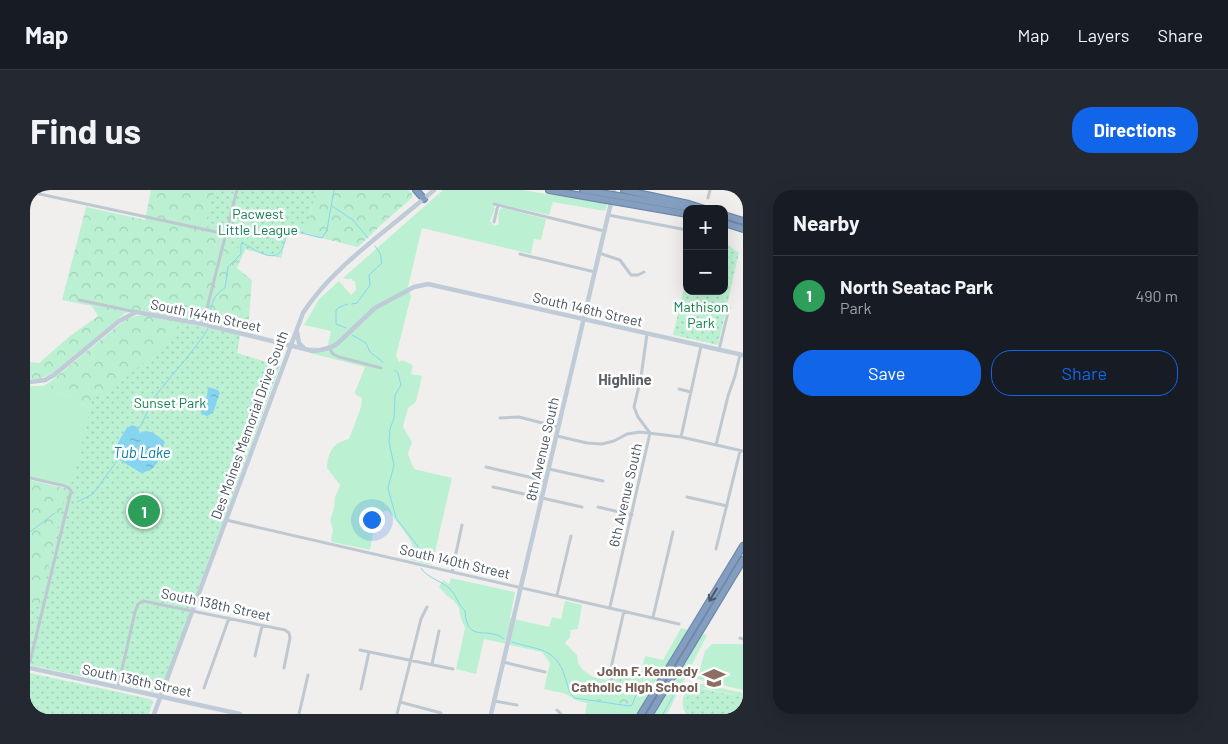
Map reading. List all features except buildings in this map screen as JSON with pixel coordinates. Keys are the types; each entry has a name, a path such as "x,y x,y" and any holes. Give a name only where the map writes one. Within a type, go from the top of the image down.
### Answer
{"highway":[{"path":"416,190 424,199"},
{"path":"549,190 601,196 625,195 683,205"},
{"path":"583,190 601,196"},
{"path":"625,195 683,207"},
{"path":"625,195 683,213"},
{"path":"728,216 743,221"},
{"path":"728,223 743,229"},
{"path":"641,714 743,545"},
{"path":"650,714 743,561"}],"street":[{"path":"203,324 237,190"},
{"name":"Des Moines Memorial Drive South","path":"154,714 303,313 329,281 434,190"},
{"name":"8th Avenue South","path":"491,714 614,190"},
{"path":"708,198 710,190"},
{"path":"30,192 220,233 225,236"},
{"path":"494,204 604,231"},
{"path":"494,222 498,205"},
{"path":"608,215 683,229"},
{"path":"599,253 620,260 631,275 638,275 644,272"},
{"path":"520,254 594,272"},
{"name":"South 146th Street","path":"329,348 340,341 375,308 414,287 428,284 741,355"},
{"name":"South 144th Street","path":"79,300 203,324 306,349 319,350 329,348"},
{"path":"719,350 729,308"},
{"path":"30,382 45,380 54,375 119,321 136,312"},
{"path":"296,330 299,343 306,349"},
{"name":"6th Avenue South","path":"610,607 650,433 634,408 641,377 647,334"},
{"path":"681,437 700,346"},
{"path":"329,348 338,358 381,368"},
{"path":"716,445 728,396 741,355"},
{"path":"679,389 691,392"},
{"path":"500,418 519,417 559,427"},
{"path":"557,436 595,444 614,441 634,432 650,433 681,437 742,451 716,549"},
{"path":"486,467 546,481"},
{"path":"549,469 604,481"},
{"path":"30,478 70,488 65,518 30,662"},
{"path":"492,487 582,507"},
{"path":"687,496 727,506"},
{"path":"598,507 632,515"},
{"name":"South 140th Street","path":"226,520 679,624"},
{"path":"452,572 462,525"},
{"path":"653,617 673,532"},
{"path":"557,596 571,536"},
{"name":"South 138th Street","path":"118,687 138,604 146,601 186,611 192,610 281,629 289,634 290,638 284,668"},
{"path":"397,714 421,619 427,607"},
{"path":"612,683 610,672 624,611"},
{"path":"204,688 229,618"},
{"path":"254,656 262,626"},
{"path":"432,664 439,632"},
{"path":"360,650 453,669"},
{"path":"361,689 369,652"},
{"path":"503,662 545,672"},
{"name":"South 136th Street","path":"30,668 240,714"},
{"path":"299,714 308,675"},
{"path":"494,701 517,705"},
{"path":"400,702 441,713"},
{"path":"557,710 561,714"}],"green space":[{"path":"151,190 215,190 225,230 246,248 237,268 252,280 248,331 138,310 125,313 53,373 39,379 30,379 30,362 39,363 70,336 98,316 92,306 62,300 86,207 145,220"},
{"name":"Pacwest Little League","path":"214,190 316,190 305,234 288,230 281,258 227,245 229,233 205,227"},
{"path":"314,190 408,190 413,197 358,247 293,231 300,228 308,220"},
{"path":"443,190 522,190 607,204 605,211 553,202 549,215 495,203 495,209 490,221 494,226 499,224 498,215 500,209 503,208 546,219 541,240 534,239 531,254 422,228 408,287 411,296 396,356 399,362 402,360 413,366 411,374 422,376 416,402 408,408 403,427 412,442 408,454 414,469 452,478 432,565 411,560 412,544 388,511 384,511 383,528 374,527 370,550 332,542 333,530 330,520 335,497 340,485 327,468 328,462 330,452 335,445 349,439 361,407 362,398 356,395 355,392 365,367 310,353 311,347 327,349 331,331 304,325 319,299 339,281 351,295 356,290 355,281 343,278"},
{"name":"Mathison Park","path":"728,244 739,252 718,345 673,335 683,293 683,295 728,295"},
{"name":"Sunset Park","path":"147,315 240,335 237,353 275,367 222,524 41,609 30,607 30,480 64,488 73,483 90,409 72,396 53,393 50,382 126,319"},
{"name":"Sunset Park","path":"178,322 240,335 237,353 280,366 160,693 30,665 30,605 39,607 68,482 73,482 93,396 102,397 175,337"},
{"path":"50,382 54,393 72,396 90,409 73,483 68,482 67,485 30,477 30,386 43,386"},
{"path":"451,578 515,592 510,618 549,627 552,617 561,619 565,601 582,605 578,629 571,630 570,637 565,643 577,655 578,663 583,670 593,677 607,680 610,667 641,674 645,656 663,660 681,628 707,635 667,714 585,714 587,703 575,700 566,694 544,689 550,663 542,652 484,639 476,674 456,669 465,628 459,608 439,587 443,580 449,584"},
{"path":"712,644 743,644 743,690 697,679 705,651"},
{"path":"614,670 640,676 632,701 627,704 583,699 580,697 583,694 613,696 613,692 593,689 593,683 595,680 616,687 620,684"},
{"path":"30,673 153,701 149,714 30,714"},
{"path":"704,684 743,693 743,697 704,688 689,712 691,714 686,714 683,708 685,693 693,686"},
{"path":"699,688 743,697 743,714 691,714 686,702 688,695"}],"water":[{"path":"208,387 218,390 220,393 213,412 207,416 201,414 200,406 207,397"},
{"name":"Tub Lake","path":"132,425 137,427 140,433 150,432 165,442 158,462 151,470 141,473 115,457 113,451 126,429"}],"waterway":[{"path":"209,320 215,298 225,288 228,267 241,254 241,244 263,254 274,256 282,249 289,230 322,238 327,230 334,190"},
{"path":"332,206 353,220 368,238"},
{"path":"352,304 357,303 370,285 369,275 382,263 380,253 375,246"},
{"path":"346,328 336,324 336,310 348,304"},
{"path":"138,430 154,398 208,329"},
{"path":"352,335 366,343 370,352 383,362"},
{"path":"394,370 398,373 401,385 395,395 394,418 390,429 389,442 394,465 388,488 396,518 417,545 423,561"},
{"path":"77,502 93,494 119,458"},
{"path":"30,532 55,513"},
{"path":"421,568 426,574 451,590 465,611 470,628 474,631 498,635 504,639"},
{"path":"512,642 544,651 551,655 561,667 570,691 575,698 629,706 632,705 639,688 645,683"},
{"path":"663,714 672,698 673,691 671,688"}],"place":[{"name":"North Seatac Park","path":"144,511"},
{"name":"John F. Kennedy Catholic High School","path":"714,678"}],"district":[{"name":"Highline","path":"625,379"}]}
